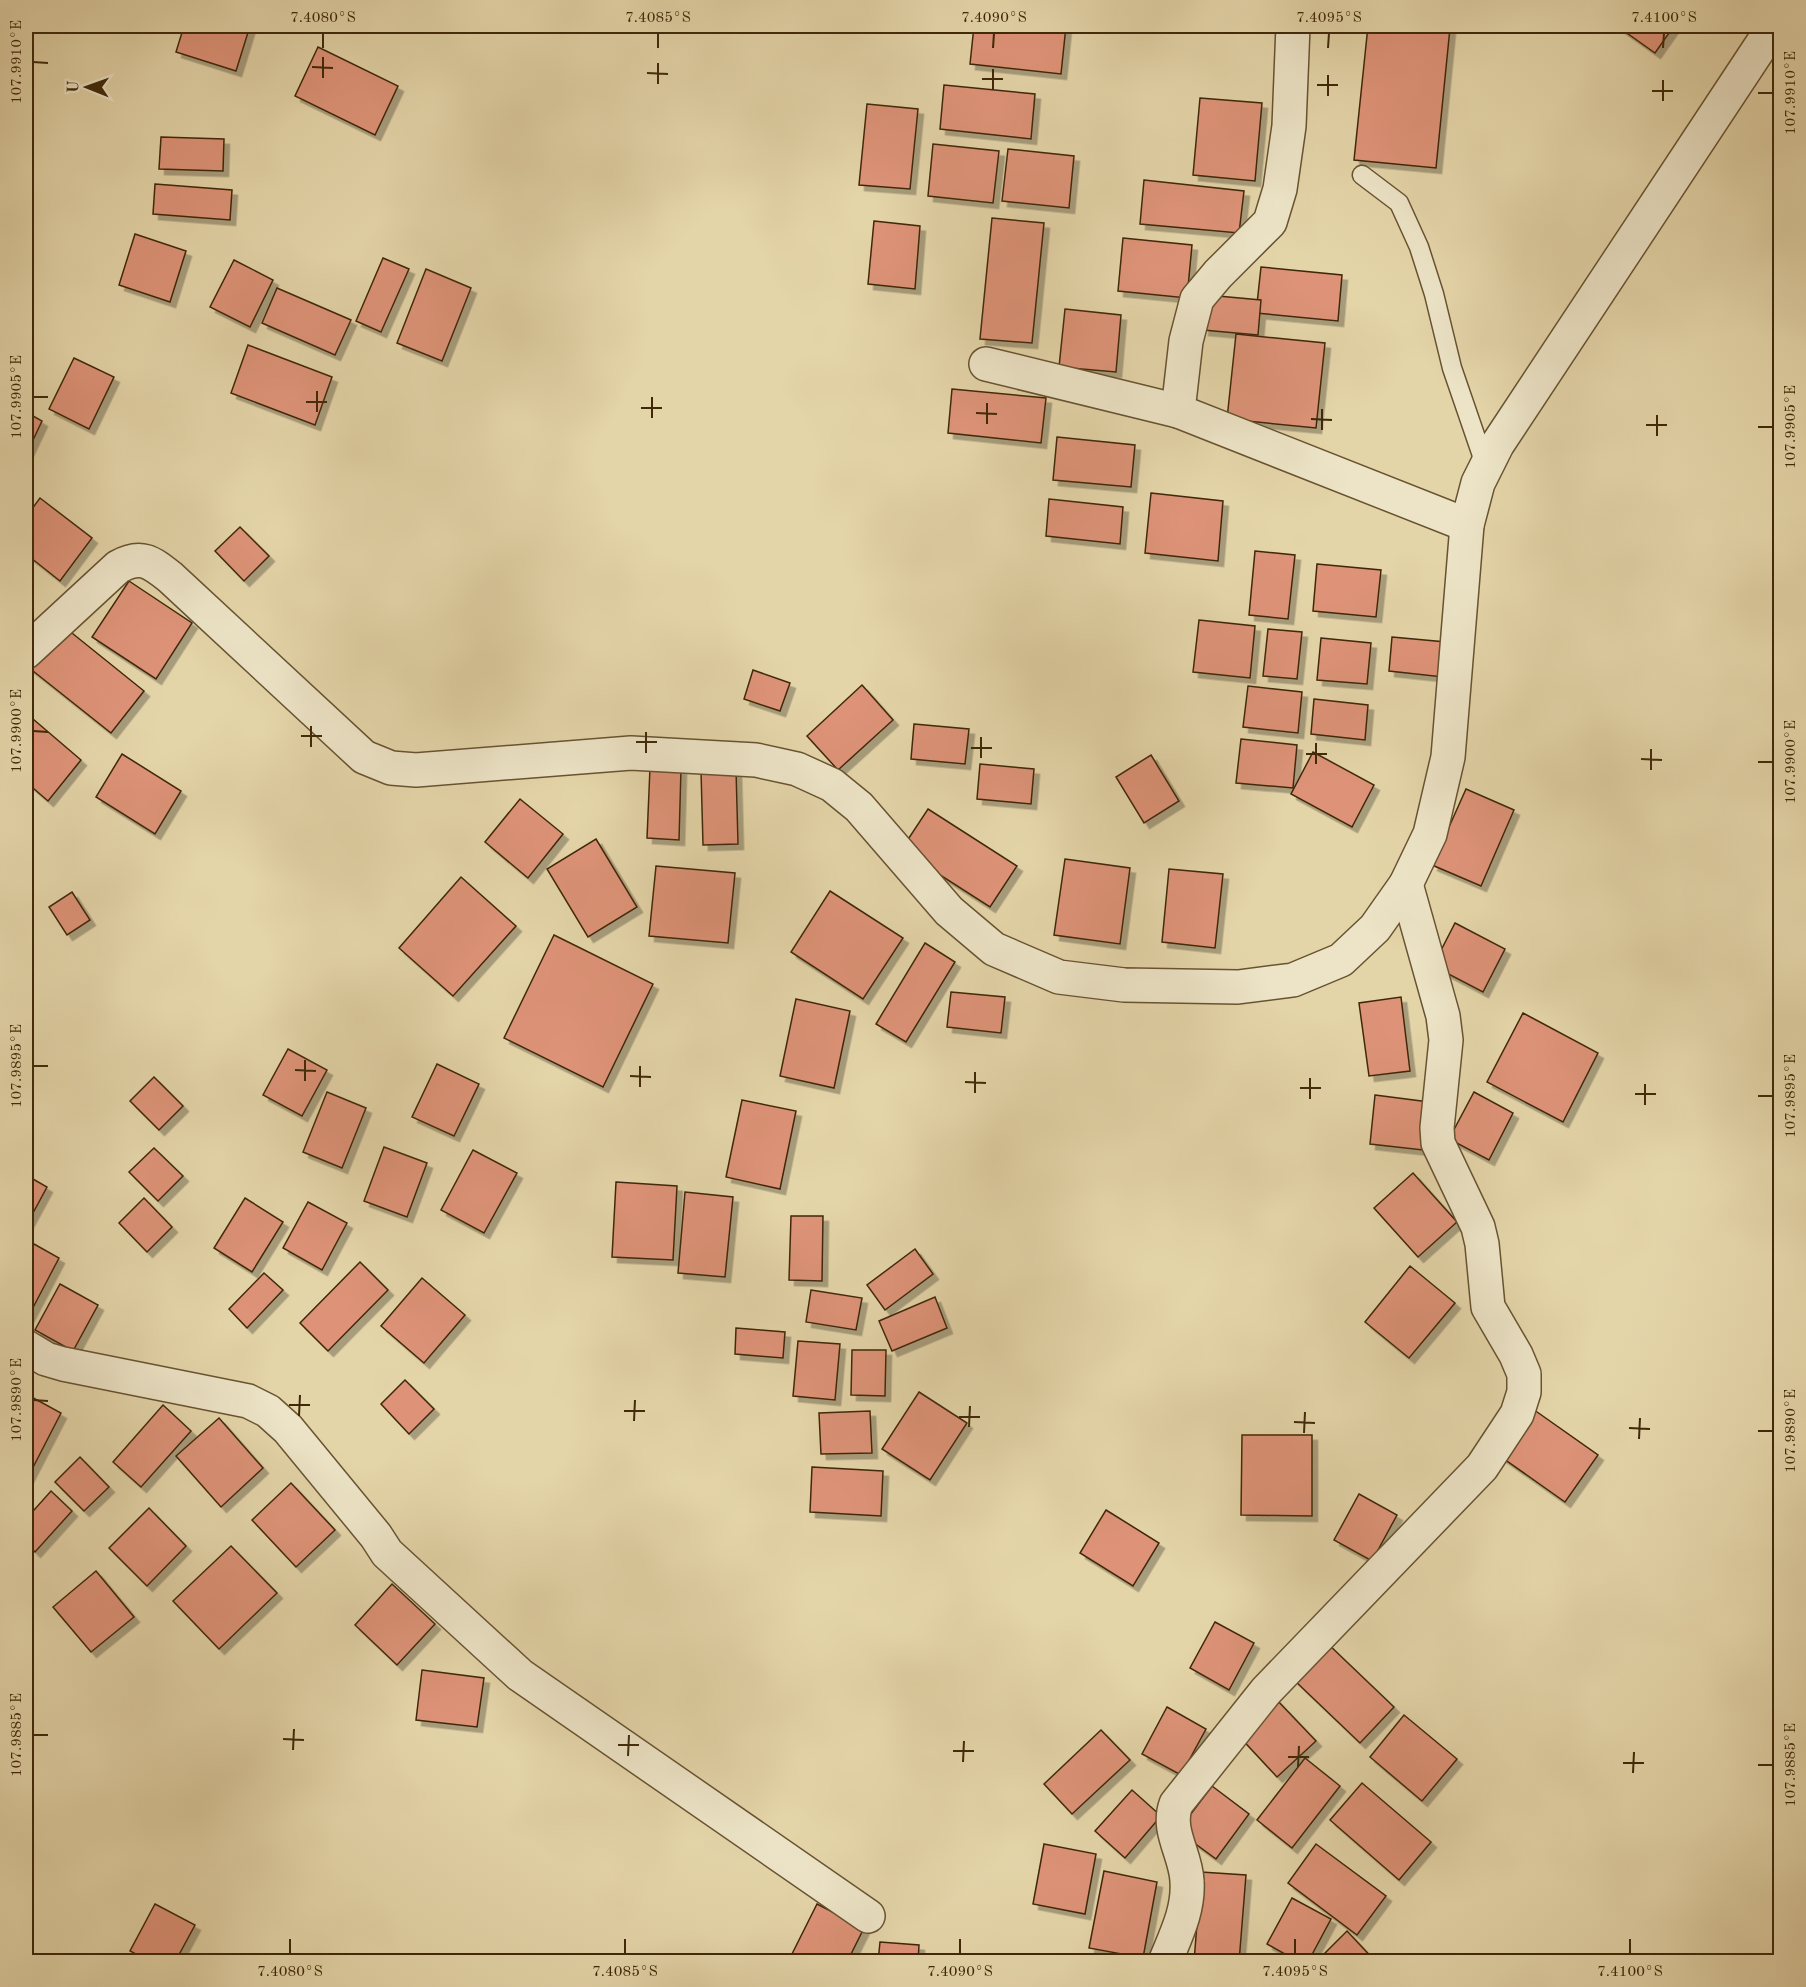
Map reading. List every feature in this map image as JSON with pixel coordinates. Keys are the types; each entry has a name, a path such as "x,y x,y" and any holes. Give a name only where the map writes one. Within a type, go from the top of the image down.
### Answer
{"street":[{"path":"1178,411 1186,341 1197,299 1218,274 1270,222 1280,189 1289,126 1293,26"},
{"path":"26,652 118,567 129,561 141,560 151,563 170,577 364,757 391,768 416,770 631,753 756,760 797,769 832,785 859,807 949,911 994,949 1059,977 1124,985 1238,987 1293,980 1341,960 1375,928 1406,884 1430,834 1448,758 1467,525 1478,483 1497,445 1774,26"},
{"path":"986,364 1178,411 1467,525"},
{"path":"1165,1962 1185,1913 1188,1896 1185,1867 1172,1823 1176,1804 1266,1691 1482,1467 1517,1414 1524,1392 1524,1374 1516,1355 1488,1307 1482,1244 1478,1227 1438,1143 1437,1128 1446,1040 1443,1016 1406,884"},
{"path":"26,1347 35,1354 63,1364 248,1401 268,1411 311,1455 387,1553 520,1675 868,1916"}],"lane":[{"path":"1362,175 1399,203 1419,247 1434,294 1452,368 1486,467"}],"building":[{"path":"184,26 250,26 236,71 176,52"},
{"path":"974,26 1066,26 1061,74 970,64"},
{"path":"1368,26 1450,28 1436,168 1354,160"},
{"path":"1617,26 1674,26 1655,53"},
{"path":"318,47 398,86 375,135 295,96"},
{"path":"944,85 1035,94 1031,139 940,129"},
{"path":"1200,98 1262,103 1255,181 1193,175"},
{"path":"867,104 918,109 910,189 859,185"},
{"path":"161,137 224,139 223,171 159,169"},
{"path":"933,144 999,151 993,203 928,196"},
{"path":"1008,149 1074,156 1069,208 1002,201"},
{"path":"1144,180 1244,191 1239,233 1140,224"},
{"path":"155,184 232,190 230,220 153,214"},
{"path":"992,218 1044,223 1032,343 980,339"},
{"path":"874,221 920,226 915,289 868,284"},
{"path":"135,234 186,251 170,302 119,285"},
{"path":"1123,238 1192,245 1187,298 1118,291"},
{"path":"383,258 409,269 381,332 356,321"},
{"path":"234,260 273,280 250,327 210,307"},
{"path":"1261,267 1342,275 1338,321 1256,313"},
{"path":"426,269 471,288 442,361 397,343"},
{"path":"277,288 351,320 335,355 262,323"},
{"path":"1207,295 1261,300 1258,335 1203,330"},
{"path":"1065,309 1121,315 1116,372 1059,367"},
{"path":"1236,334 1325,343 1316,428 1227,419"},
{"path":"248,345 332,377 315,425 231,393"},
{"path":"74,358 114,377 89,429 49,409"},
{"path":"952,389 1046,398 1041,443 948,433"},
{"path":"26,412 42,421 26,455"},
{"path":"1057,437 1135,445 1131,487 1053,480"},
{"path":"1151,493 1223,501 1218,561 1145,553"},
{"path":"40,498 92,538 60,581 26,554 26,517"},
{"path":"1049,499 1123,507 1120,544 1046,536"},
{"path":"240,527 269,556 244,581 215,551"},
{"path":"1255,551 1295,555 1288,619 1249,615"},
{"path":"1317,564 1381,570 1376,617 1313,611"},
{"path":"129,581 192,623 156,679 92,637"},
{"path":"1199,620 1255,626 1250,678 1193,672"},
{"path":"62,625 144,691 111,733 28,667"},
{"path":"1268,629 1302,632 1297,679 1263,676"},
{"path":"1392,637 1446,642 1443,677 1389,671"},
{"path":"1321,638 1371,643 1367,684 1317,680"},
{"path":"753,670 790,683 780,711 744,699"},
{"path":"862,685 893,720 838,770 807,736"},
{"path":"1248,686 1302,692 1298,733 1243,727"},
{"path":"1314,699 1368,705 1365,740 1311,734"},
{"path":"26,713 81,760 48,801 26,782"},
{"path":"914,724 969,729 965,764 911,759"},
{"path":"1241,739 1297,745 1293,788 1236,783"},
{"path":"1313,752 1374,785 1352,827 1291,794"},
{"path":"122,754 181,791 155,834 96,797"},
{"path":"1151,755 1179,801 1144,823 1116,777"},
{"path":"980,764 1034,769 1031,804 977,799"},
{"path":"650,768 681,769 679,840 647,838"},
{"path":"736,769 738,844 703,845 701,771"},
{"path":"1466,789 1514,810 1481,886 1432,865"},
{"path":"520,799 563,834 528,878 485,842"},
{"path":"928,809 1017,866 990,907 901,850"},
{"path":"596,839 637,907 588,937 547,869"},
{"path":"1065,859 1130,868 1120,944 1054,935"},
{"path":"656,866 735,873 728,943 649,936"},
{"path":"1169,869 1223,874 1215,948 1162,942"},
{"path":"461,877 516,926 453,996 399,948"},
{"path":"830,891 903,938 863,999 791,952"},
{"path":"72,892 90,920 67,935 49,907"},
{"path":"1455,923 1505,949 1483,992 1433,966"},
{"path":"554,935 653,984 603,1087 504,1038"},
{"path":"925,943 955,962 906,1042 876,1024"},
{"path":"951,992 1005,997 1001,1033 947,1027"},
{"path":"1401,997 1410,1071 1369,1076 1359,1003"},
{"path":"796,999 850,1011 834,1088 780,1076"},
{"path":"1523,1013 1598,1053 1563,1122 1487,1082"},
{"path":"288,1049 327,1070 302,1116 263,1095"},
{"path":"437,1064 479,1084 454,1136 412,1117"},
{"path":"154,1077 183,1106 159,1130 130,1101"},
{"path":"327,1092 366,1108 342,1168 303,1152"},
{"path":"1474,1092 1513,1113 1489,1160 1449,1139"},
{"path":"1375,1095 1429,1102 1423,1150 1370,1144"},
{"path":"742,1100 796,1111 780,1189 726,1177"},
{"path":"384,1147 427,1163 407,1217 364,1201"},
{"path":"154,1148 183,1176 158,1201 129,1172"},
{"path":"473,1150 517,1173 484,1233 441,1210"},
{"path":"1413,1173 1457,1222 1418,1257 1374,1208"},
{"path":"26,1175 47,1187 26,1226"},
{"path":"616,1182 677,1186 673,1260 612,1257"},
{"path":"685,1192 733,1197 725,1277 678,1273"},
{"path":"144,1198 172,1227 147,1252 119,1223"},
{"path":"245,1198 283,1222 252,1272 214,1248"},
{"path":"308,1202 347,1223 322,1270 283,1248"},
{"path":"791,1216 823,1216 822,1281 789,1280"},
{"path":"34,1244 59,1258 26,1321 26,1260"},
{"path":"915,1249 933,1274 885,1310 867,1285"},
{"path":"360,1262 388,1290 328,1351 300,1323"},
{"path":"1410,1266 1455,1303 1409,1358 1365,1322"},
{"path":"264,1273 283,1290 247,1328 229,1309"},
{"path":"422,1278 465,1315 424,1363 381,1326"},
{"path":"60,1284 98,1305 73,1351 35,1330"},
{"path":"811,1290 862,1298 856,1330 806,1322"},
{"path":"935,1297 947,1328 892,1351 879,1321"},
{"path":"736,1328 785,1332 783,1358 735,1354"},
{"path":"798,1341 840,1344 835,1400 793,1396"},
{"path":"852,1350 886,1350 885,1396 851,1395"},
{"path":"405,1380 434,1409 409,1434 381,1404"},
{"path":"919,1392 967,1423 930,1480 882,1449"},
{"path":"26,1394 61,1413 26,1481"},
{"path":"163,1405 191,1431 141,1487 113,1462"},
{"path":"1530,1407 1598,1455 1565,1502 1497,1454"},
{"path":"870,1411 872,1453 821,1454 819,1413"},
{"path":"219,1418 263,1468 221,1507 176,1456"},
{"path":"1242,1435 1312,1435 1312,1516 1241,1515"},
{"path":"80,1457 109,1487 84,1511 55,1482"},
{"path":"812,1467 883,1471 881,1516 810,1512"},
{"path":"291,1483 335,1530 296,1567 252,1520"},
{"path":"51,1491 72,1511 35,1552 26,1543 26,1519"},
{"path":"1359,1494 1397,1515 1372,1561 1334,1540"},
{"path":"149,1508 186,1546 147,1586 109,1548"},
{"path":"1106,1510 1159,1543 1133,1586 1080,1553"},
{"path":"231,1546 277,1593 219,1649 173,1601"},
{"path":"96,1571 134,1617 91,1652 53,1607"},
{"path":"392,1584 435,1624 397,1665 355,1625"},
{"path":"1215,1622 1254,1643 1229,1690 1190,1668"},
{"path":"1327,1643 1394,1707 1360,1743 1293,1679"},
{"path":"422,1670 484,1678 477,1727 416,1720"},
{"path":"1275,1698 1316,1741 1277,1777 1237,1734"},
{"path":"1167,1707 1206,1729 1181,1775 1142,1754"},
{"path":"1404,1715 1457,1759 1422,1801 1370,1757"},
{"path":"1101,1730 1130,1760 1072,1814 1044,1784"},
{"path":"1305,1758 1340,1786 1292,1848 1257,1820"},
{"path":"1362,1783 1431,1842 1399,1880 1330,1820"},
{"path":"1212,1786 1249,1814 1216,1859 1178,1831"},
{"path":"1132,1790 1161,1816 1125,1858 1095,1831"},
{"path":"1044,1844 1096,1854 1085,1914 1033,1904"},
{"path":"1316,1844 1386,1896 1357,1935 1288,1883"},
{"path":"1104,1871 1157,1882 1143,1958 1089,1948"},
{"path":"1201,1872 1246,1875 1239,1962 1194,1962"},
{"path":"1292,1898 1331,1919 1308,1962 1299,1962 1267,1944"},
{"path":"155,1904 195,1925 175,1962 151,1962 130,1951"},
{"path":"817,1904 864,1928 847,1962 788,1962"},
{"path":"1347,1931 1376,1962 1316,1962"},
{"path":"880,1942 919,1945 918,1962 878,1962"}]}
